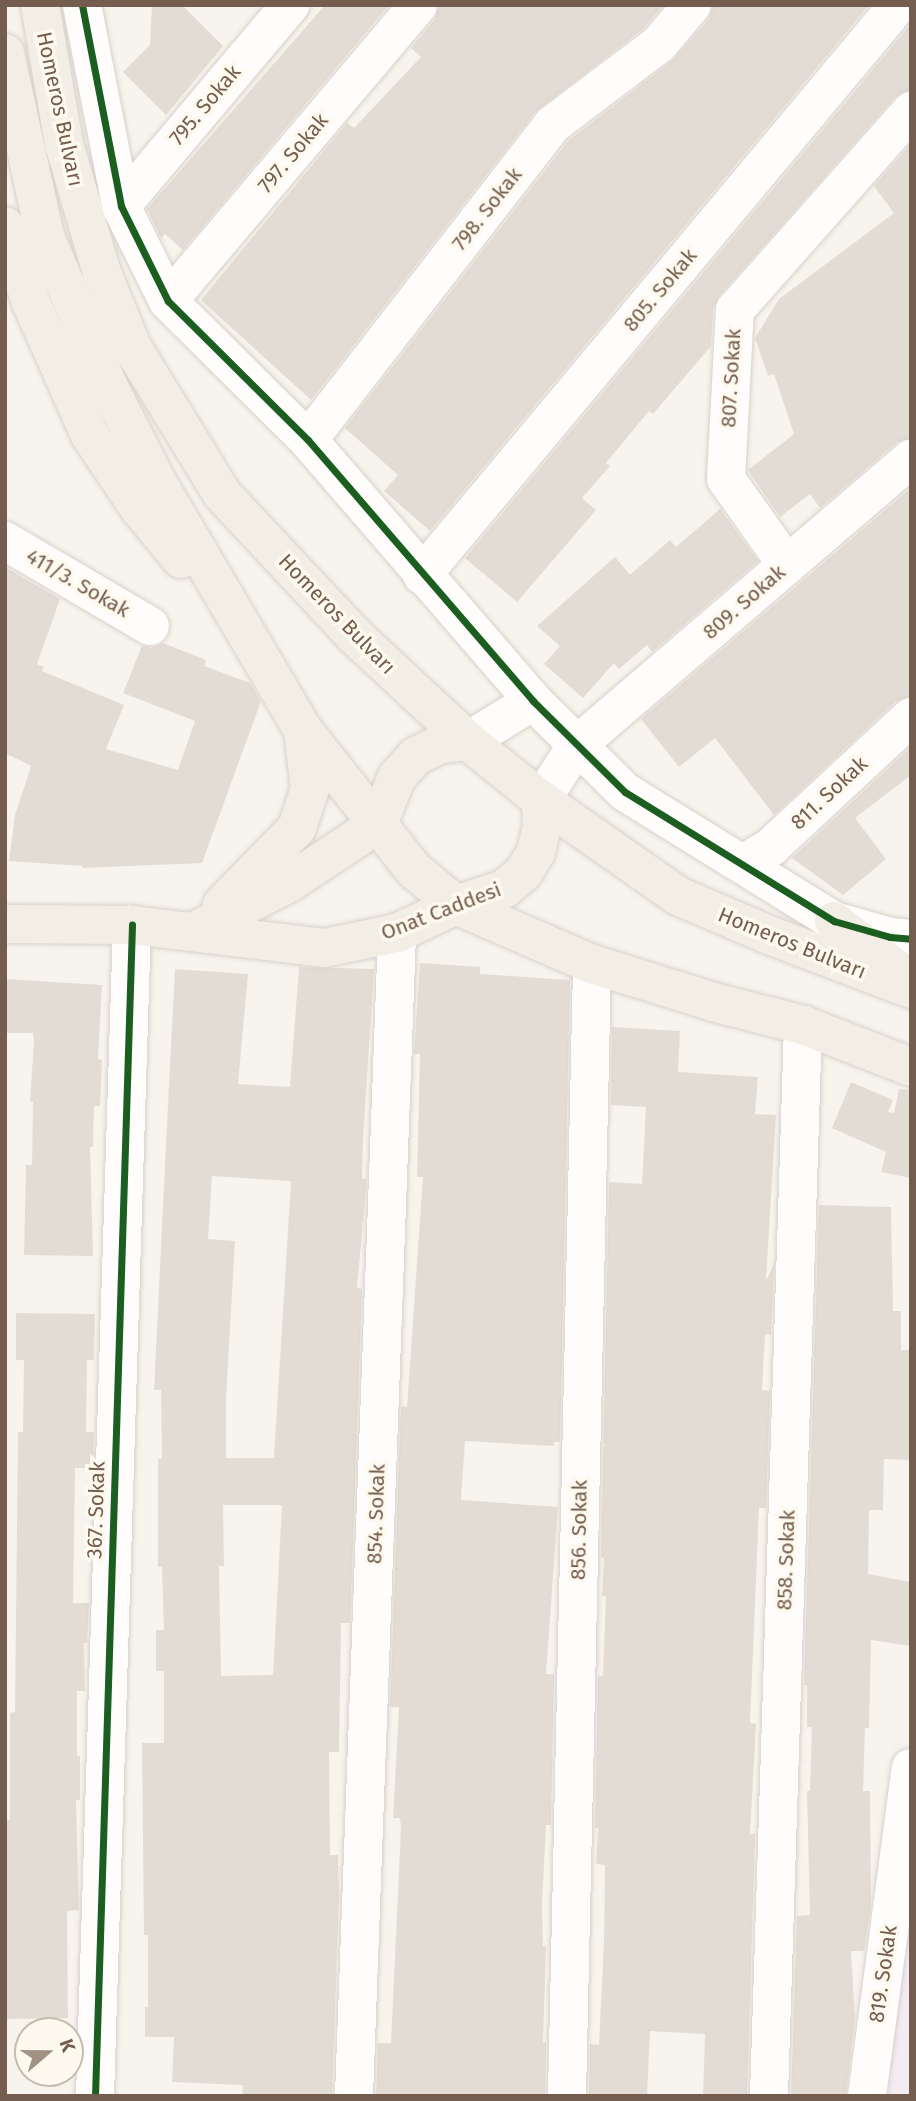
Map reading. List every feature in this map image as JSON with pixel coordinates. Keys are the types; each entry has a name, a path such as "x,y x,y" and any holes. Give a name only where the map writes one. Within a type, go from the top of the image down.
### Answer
{"main road":[{"name":"Homeros Bulvarı","path":"40,5 56,103 75,184 102,273 132,347 222,494 355,636 468,741 541,800 678,896 769,935 911,989"},
{"name":"Homeros Bulvarı","path":"5,53 44,236 108,385 145,458 303,730 414,870 456,905 592,964 713,1002 803,1025"},
{"path":"5,226 30,302 90,435 139,508 252,644"},
{"path":"195,931 297,828 310,789 303,730"},
{"path":"195,931 289,883 378,824 397,777 416,756 441,744 468,741"},
{"name":"Onat Caddesi","path":"5,925 132,925 324,948 397,933 456,905 504,889 523,873 536,852 542,827 541,800"},
{"path":"834,921 911,981"},
{"path":"803,1025 911,1067"}],"street":[{"path":"82,5 121,206 168,301 308,440 533,701 625,792 834,921 890,937 911,939"},
{"name":"795. Sokak","path":"121,206 290,5"},
{"name":"797. Sokak","path":"168,301 418,5"},
{"name":"798. Sokak","path":"308,440 552,125 659,44 692,5"},
{"name":"805. Sokak","path":"422,575 898,5"},
{"name":"807. Sokak","path":"787,565 726,479 735,310 911,111"},
{"name":"809. Sokak","path":"541,800 578,745 911,459"},
{"name":"411/3. Sokak","path":"5,541 150,625"},
{"path":"468,741 533,701"},
{"name":"811. Sokak","path":"743,864 771,847 911,717"},
{"name":"367. Sokak","path":"95,2096 132,925"},
{"name":"854. Sokak","path":"354,2096 397,933"},
{"name":"856. Sokak","path":"567,2096 592,964"},
{"name":"858. Sokak","path":"769,2096 803,1025"},
{"name":"819. Sokak","path":"867,2096 911,1768"}],"shaded area":[{"path":"911,1910 911,2096 885,2096"}],"building":[{"path":"152,5 182,5 223,46 166,115 123,72 150,45"},
{"path":"325,5 389,5 183,250 165,234 161,238 147,209"},
{"path":"439,5 663,5 644,28 535,112 311,400 201,300 347,123 354,128 421,57 411,48 435,19"},
{"path":"713,5 869,5 430,531 384,491 398,475 345,428 568,141 672,61 709,19"},
{"path":"911,24 911,90 895,97 719,296 713,309 711,346 653,414 649,411 606,463 610,466 582,498 596,510 517,602 465,558"},
{"path":"911,144 911,438 897,442 820,508 810,494 780,517 748,470 794,434 774,374 768,376 755,338 779,299 894,213 874,186"},
{"path":"911,488 911,696 896,701 774,815 715,738 679,767 641,719"},
{"path":"720,509 758,561 652,652 647,645 619,669 614,663 583,698 544,664 560,646 537,626 615,557 630,575 670,540 676,547"},
{"path":"5,567 60,599 37,664 44,667 42,671 124,705 106,749 178,770 195,721 123,693 142,646 151,648 163,643 206,660 204,666 250,683 261,701 202,863 82,868 83,866 9,861 15,815 31,766 5,753"},
{"path":"911,747 911,775 855,818 886,859 843,895 792,858"},
{"path":"420,963 480,967 480,974 570,980 560,1442 554,1442 554,1446 465,1441 461,1500 558,1507 546,1674 554,1674 551,1825 546,1825 542,1905 543,1946 546,1946 543,2042 546,2043 545,2096 376,2096 378,2043 391,2043 401,1828 400,1818 393,1818 399,1707 390,1707 401,1406 407,1407 423,1177 417,1177 420,1054 414,1054"},
{"path":"299,967 374,969 363,1139 362,1179 366,1179 366,1189 357,1288 362,1289 350,1623 341,1623 339,1752 329,1752 330,1855 338,1855 339,1893 332,2096 242,2096 243,2085 172,2082 174,2037 145,2037 145,2007 148,2007 148,1935 144,1935 142,1743 164,1743 164,1671 156,1671 156,1630 164,1630 162,1567 158,1567 158,1459 162,1459 161,1390 154,1390 175,969 248,974 238,1084 290,1087","holes":["212,1176 291,1181 274,1458 226,1458 226,1398 235,1241 208,1239","223,1505 282,1505 273,1675 221,1676 219,1566 224,1566"]},
{"path":"5,979 102,985 98,1059 102,1060 100,1106 94,1106 93,1147 90,1147 93,1256 24,1255 26,1165 32,1165 33,1102 30,1102 34,1040 33,1033 5,1033"},
{"path":"612,1027 680,1031 678,1072 758,1077 755,1114 776,1115 766,1281 774,1264 771,1335 765,1334 762,1390 770,1391 766,1508 759,1508 750,1723 756,1724 750,1834 755,1834 747,2096 703,2096 705,2034 650,2031 647,2096 589,2096 590,2044 599,2045 604,1940 605,1865 596,1864 598,1828 595,1828 598,1677 603,1675 606,1596 602,1596 604,1558 601,1557 609,1182 642,1184 646,1107 611,1105"},
{"path":"851,1082 893,1100 888,1112 894,1113 899,1089 911,1090 911,1178 881,1172 886,1152 832,1128"},
{"path":"819,1205 891,1207 893,1311 901,1311 901,1350 911,1350 911,1460 884,1459 883,1510 869,1510 868,1574 911,1582 911,1646 871,1640 869,1728 865,1728 863,1791 870,1791 871,1905 864,1951 851,1951 855,2019 846,2096 791,2096 797,1916 810,1915 807,1791 810,1791 812,1727 807,1727 807,1685 804,1685"},
{"path":"16,1313 95,1314 94,1360 87,1360 86,1432 94,1432 93,1468 75,1468 73,1603 89,1603 87,1643 84,1643 85,1691 77,1691 77,1756 80,1756 80,1800 76,1800 79,1910 67,1911 68,2017 5,2019 5,1820 10,1820 10,1713 15,1712 18,1432 23,1432 24,1360 16,1360"}],"cycle path":[{"path":"82,5 121,206 168,301 308,440 533,701 625,792 834,921 890,937 911,939"},
{"path":"95,2096 132,925"}]}
